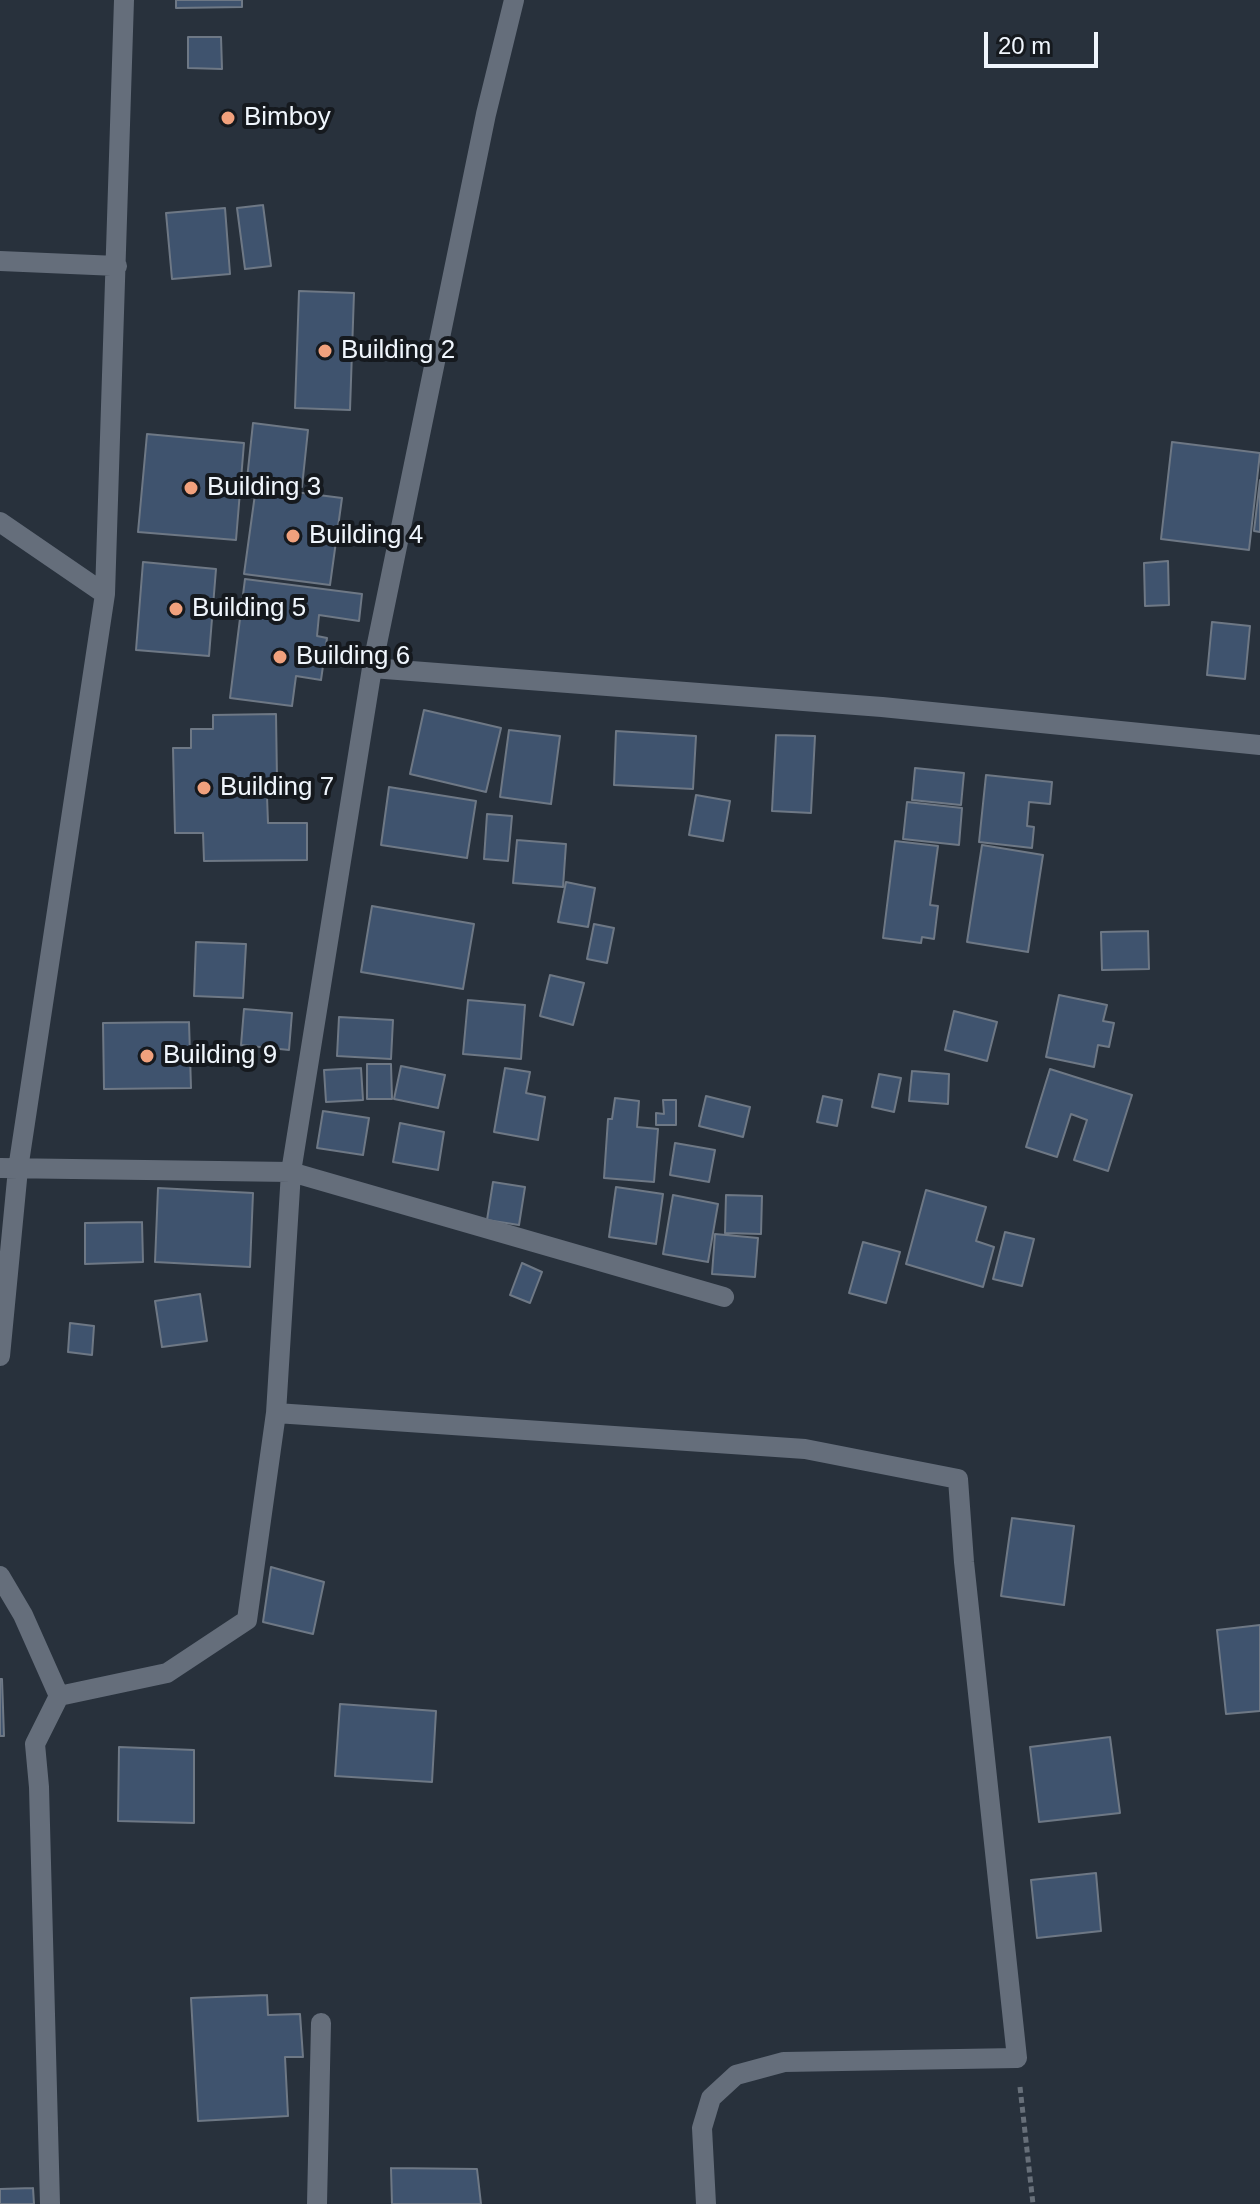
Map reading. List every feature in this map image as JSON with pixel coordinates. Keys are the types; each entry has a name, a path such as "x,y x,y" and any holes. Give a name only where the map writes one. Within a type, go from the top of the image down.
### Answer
{"street":[{"path":"0,1356 9,1169 105,594 124,0"},
{"path":"59,1696 167,1673 247,1620 276,1413 291,1172 372,668 486,114 514,0"},
{"path":"0,261 117,266"},
{"path":"0,522 105,594"},
{"path":"372,668 882,707 1260,745"},
{"path":"9,1169 291,1172 724,1297"},
{"path":"276,1413 805,1449 958,1479 964,1562 1017,2058 784,2062 736,2075 711,2098 702,2128 706,2204"},
{"path":"0,1576 23,1615 59,1696"},
{"path":"50,2204 39,1787 35,1744 59,1696"},
{"path":"317,2204 321,2023"}],"path":[{"path":"1017,2058 1033,2204"}],"building":[{"path":"176,0 242,0 242,7 176,8"},
{"path":"188,37 221,37 222,69 188,68"},
{"path":"263,205 271,266 245,269 237,208"},
{"path":"225,208 230,274 172,279 166,213"},
{"name":"Building 2","path":"299,291 354,293 350,410 295,408"},
{"path":"253,423 308,430 302,487 247,479"},
{"name":"Building 3","path":"147,434 244,443 236,540 138,532"},
{"path":"1172,442 1260,453 1249,550 1161,539"},
{"path":"1260,480 1260,532 1254,531"},
{"name":"Building 4","path":"256,487 342,498 330,585 244,574"},
{"path":"1168,561 1169,605 1145,606 1144,563"},
{"name":"Building 5","path":"143,562 216,569 209,656 136,650"},
{"name":"Building 6","path":"245,579 362,594 359,621 319,615 317,636 327,638 321,680 296,676 292,706 230,698"},
{"path":"1212,622 1250,626 1245,679 1207,675"},
{"path":"424,710 501,728 486,792 410,774"},
{"name":"Building 7","path":"276,714 277,780 233,781 234,796 267,796 268,823 307,823 307,860 204,861 203,833 175,833 173,748 191,748 191,729 213,729 213,715"},
{"path":"509,730 560,736 551,804 500,797"},
{"path":"616,731 696,736 693,789 614,785"},
{"path":"776,735 815,736 811,813 772,811"},
{"path":"915,768 964,773 961,805 912,800"},
{"path":"986,775 1052,782 1050,804 1029,802 1027,826 1034,827 1032,848 979,842"},
{"path":"389,787 476,801 467,858 381,845"},
{"path":"696,795 730,801 723,841 689,835"},
{"path":"907,802 962,808 959,845 903,839"},
{"path":"487,814 512,816 508,861 484,859"},
{"path":"517,840 566,844 563,887 513,883"},
{"path":"895,841 938,846 930,905 938,906 934,939 922,937 921,943 883,938"},
{"path":"982,845 1043,855 1028,952 967,942"},
{"path":"566,882 595,888 588,927 558,922"},
{"path":"372,906 474,924 463,989 361,972"},
{"path":"594,924 614,928 607,963 587,959"},
{"path":"1148,931 1149,969 1102,970 1101,932"},
{"path":"196,942 246,944 243,998 194,996"},
{"path":"550,975 584,983 573,1025 540,1016"},
{"path":"1059,995 1107,1005 1103,1021 1114,1023 1109,1047 1098,1045 1094,1067 1046,1057"},
{"path":"468,1000 525,1005 521,1059 463,1054"},
{"path":"244,1009 292,1013 289,1050 241,1045"},
{"path":"954,1011 997,1022 987,1061 945,1050"},
{"path":"339,1017 393,1020 391,1059 337,1056"},
{"name":"Building 9","path":"189,1022 191,1088 104,1089 103,1023"},
{"path":"367,1064 391,1064 392,1099 367,1099"},
{"path":"401,1066 445,1075 438,1108 394,1099"},
{"path":"361,1068 363,1100 326,1102 324,1070"},
{"path":"505,1068 530,1072 526,1093 545,1097 538,1140 494,1132"},
{"path":"1050,1069 1132,1095 1108,1171 1074,1160 1087,1120 1071,1114 1057,1157 1026,1147"},
{"path":"912,1071 949,1074 948,1104 909,1101"},
{"path":"879,1074 901,1078 894,1112 872,1107"},
{"path":"706,1096 750,1107 743,1137 699,1126"},
{"path":"823,1096 842,1100 837,1126 817,1122"},
{"path":"615,1098 639,1101 637,1127 658,1129 654,1182 604,1178 608,1119 612,1119"},
{"path":"663,1100 676,1100 676,1125 656,1125 656,1113 664,1114"},
{"path":"323,1111 369,1118 363,1155 317,1148"},
{"path":"400,1123 444,1132 438,1170 393,1162"},
{"path":"675,1143 715,1150 709,1182 670,1175"},
{"path":"493,1182 525,1187 519,1225 487,1220"},
{"path":"616,1187 663,1194 656,1244 609,1237"},
{"path":"158,1188 253,1193 250,1267 155,1262"},
{"path":"926,1190 986,1207 976,1241 994,1247 983,1287 906,1264"},
{"path":"673,1195 718,1204 708,1262 663,1254"},
{"path":"726,1195 762,1196 761,1234 725,1233"},
{"path":"142,1222 143,1262 85,1264 85,1223"},
{"path":"1005,1232 1034,1239 1022,1286 993,1279"},
{"path":"715,1234 758,1238 755,1277 712,1274"},
{"path":"863,1242 900,1252 886,1303 849,1293"},
{"path":"522,1263 542,1272 530,1303 510,1295"},
{"path":"200,1294 207,1341 162,1347 155,1301"},
{"path":"70,1323 94,1326 92,1355 68,1352"},
{"path":"1012,1518 1074,1526 1064,1605 1001,1596"},
{"path":"271,1567 324,1582 313,1634 263,1622"},
{"path":"1260,1625 1260,1711 1226,1714 1217,1630"},
{"path":"2,1679 4,1736 0,1736"},
{"path":"340,1704 436,1711 432,1782 335,1776"},
{"path":"1110,1737 1120,1813 1039,1822 1030,1747"},
{"path":"119,1747 194,1750 194,1823 118,1821"},
{"path":"1096,1873 1101,1931 1037,1938 1031,1880"},
{"path":"267,1995 268,2015 300,2014 303,2057 285,2057 288,2116 198,2121 191,1998"},
{"path":"391,2168 477,2169 481,2204 392,2204"},
{"path":"33,2188 34,2204 0,2204 0,2189"}],"place":[{"name":"Bimboy","path":"228,118"},
{"name":"Building 2","path":"325,351"},
{"name":"Building 3","path":"191,488"},
{"name":"Building 4","path":"293,536"},
{"name":"Building 5","path":"176,609"},
{"name":"Building 6","path":"280,657"},
{"name":"Building 7","path":"204,788"},
{"name":"Building 9","path":"147,1056"}]}
